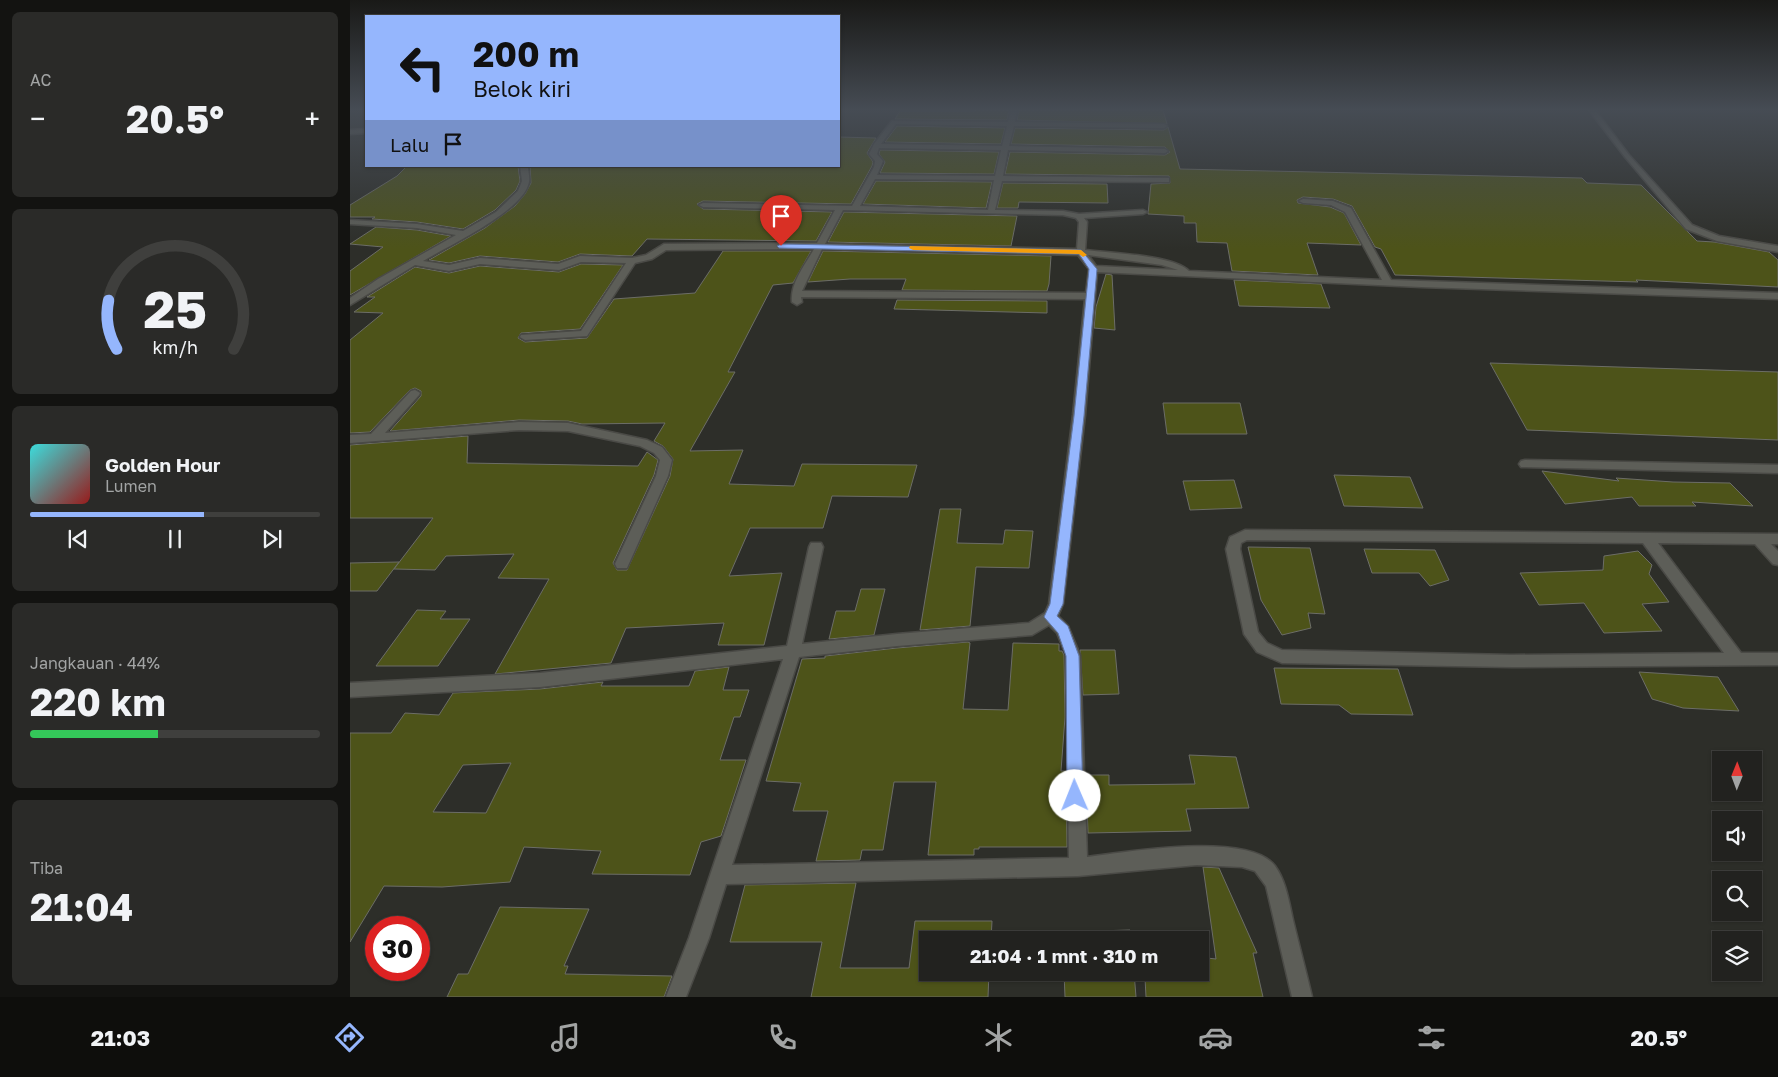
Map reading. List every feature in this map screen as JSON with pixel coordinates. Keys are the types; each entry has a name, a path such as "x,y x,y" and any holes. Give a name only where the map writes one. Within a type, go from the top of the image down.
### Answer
{"street":[{"path":"855,208 879,164 875,157"},
{"path":"991,212 1003,157"},
{"path":"1627,157 1689,227 1717,238 1778,249"},
{"path":"350,302 413,262 499,214 513,202 526,181 524,167"},
{"path":"873,177 1166,180"},
{"path":"1303,201 1333,203 1348,210 1388,282"},
{"path":"703,204 1063,213 1079,216 1143,212"},
{"path":"840,208 796,298 1090,296"},
{"path":"350,690 540,680 897,640 1032,629 1050,617 1058,594 1093,269 1081,252 1083,222 1079,216"},
{"path":"350,222 416,226 466,234"},
{"path":"413,262 449,268 480,261 558,267 580,259 632,261 649,257 664,247 820,246 1081,252 1162,262 1176,265 1191,274"},
{"path":"525,337 584,334 632,261"},
{"path":"1093,269 1778,296"},
{"path":"350,293 361,294"},
{"path":"376,436 416,393"},
{"path":"350,439 519,426 568,426 643,443 658,450 666,460 662,476 622,564"},
{"path":"1525,464 1778,470"},
{"path":"1778,539 1245,535 1235,540 1232,549 1251,634 1256,643 1273,655 1288,658 1511,661 1778,659"},
{"path":"1647,538 1738,660"},
{"path":"1759,539 1778,560"},
{"path":"676,997 699,938 793,652 816,547"},
{"path":"1050,617 1063,630 1072,656 1078,867"},
{"path":"719,874 1078,867 1206,856 1244,858 1260,864 1267,870 1275,884 1302,997"}],"building":[{"path":"840,157 869,157 873,162 851,204 703,201 697,204 703,209 832,212 816,241 647,239 632,256 580,254 558,262 480,256 449,263 429,260 485,228 515,206 531,183 530,167 840,167"},
{"path":"881,157 998,157 994,174 880,173 885,162"},
{"path":"1009,157 1176,157 1180,169 1582,178 1587,183 1641,185 1697,241 1714,242 1769,252 1778,260 1778,287 1636,280 1638,282 1395,275 1381,249 1375,247 1352,206 1333,199 1303,197 1297,200 1298,203 1330,207 1344,213 1361,245 1307,243 1318,275 1232,271 1227,243 1197,242 1196,223 1184,223 1184,216 1148,214 1151,184 1170,183 1169,176 1005,174"},
{"path":"406,167 518,167 520,181 516,190 495,210 463,229 417,222 372,219 375,217 350,217 350,205 397,176"},
{"path":"876,181 992,182 986,208 863,204"},
{"path":"1003,183 1107,184 1108,203 1019,202 1018,208 997,208"},
{"path":"844,212 1017,216 1011,246 828,242"},
{"path":"376,227 417,230 451,236 350,295 350,271 383,247 350,244"},
{"path":"723,251 811,251 793,283 773,285 728,372 735,372 690,451 743,450 729,484 794,486 802,464 917,465 908,497 832,496 823,528 750,528 729,576 782,573 764,645 718,645 724,623 626,628 611,663 495,674 549,579 498,578 514,554 446,556 435,570 394,569 433,518 350,518 350,445 468,436 467,463 638,466 647,452 658,460 654,475 613,563 617,570 627,570 670,476 673,459 663,446 654,441 665,423 582,424 568,421 519,420 390,431 421,396 421,391 415,388 410,390 370,432 350,433 350,340 383,313 354,312 375,297 367,297 415,267 449,273 480,266 559,272 581,264 623,265 580,329 521,333 518,338 525,342 587,338 614,299 695,293"},
{"path":"823,251 1051,256 1049,284 1047,291 902,290 906,279 850,279 808,282"},
{"path":"1106,274 1112,275 1115,330 1094,328 1096,307"},
{"path":"1234,280 1321,284 1330,308 1239,306"},
{"path":"897,300 1047,301 1047,313 894,309"},
{"path":"1490,363 1778,372 1778,440 1527,430"},
{"path":"1163,403 1240,403 1247,434 1167,434"},
{"path":"1542,471 1619,481 1616,478 1730,483 1753,506 1692,502 1696,506 1639,506 1632,497 1565,504"},
{"path":"1334,475 1410,477 1423,508 1344,506"},
{"path":"1234,480 1242,508 1190,510 1183,481"},
{"path":"940,509 961,509 957,543 1003,544 1005,530 1033,531 1029,568 976,567 970,626 920,630"},
{"path":"1248,547 1310,548 1325,614 1308,613 1311,628 1282,635 1261,600"},
{"path":"1364,549 1435,550 1449,580 1430,586 1419,573 1372,573"},
{"path":"1638,551 1652,565 1649,574 1669,602 1642,604 1662,631 1604,633 1584,603 1539,605 1520,573 1603,570 1604,556"},
{"path":"399,562 377,591 350,591 350,563"},
{"path":"861,589 885,589 874,635 829,639 836,611 855,611"},
{"path":"417,610 446,611 440,619 470,619 438,666 376,666"},
{"path":"970,643 963,709 1008,710 1013,643 1059,644 1059,651 1062,651 1064,655 1065,717 1061,771 1066,771 1067,847 979,847 979,849 974,849 974,855 928,855 936,782 894,782 883,850 862,850 860,860 816,861 828,811 793,811 801,783 766,781 802,659"},
{"path":"1080,650 1115,650 1119,694 1083,695"},
{"path":"729,667 723,690 749,690 740,717 734,717 720,760 746,760 721,836 701,842 690,875 592,874 601,851 524,847 510,882 442,887 384,886 350,942 350,733 391,733 405,713 439,715 453,693 540,689 603,682 601,686 689,686 695,671","holes":["511,763 486,813 433,812 463,765"]},
{"path":"1274,668 1398,669 1413,715 1351,714 1339,705 1281,704"},
{"path":"1639,672 1718,677 1739,711 1683,708 1652,699"},
{"path":"1189,755 1236,757 1249,808 1186,809 1191,831 1088,833 1086,775 1109,775 1109,785 1195,784"},
{"path":"1203,867 1219,868 1257,953 1253,953 1263,997 1146,997 1145,981 1209,981 1209,958 1216,959"},
{"path":"856,883 840,968 909,968 915,921 992,921 991,931 919,931 919,981 989,981 988,997 811,997 822,942 730,942 745,885"},
{"path":"500,907 589,909 564,966 568,966 565,974 672,976 664,997 447,997 458,974 468,974"},
{"path":"1130,930 1130,931 1096,931"},
{"path":"1064,981 1135,981 1136,997 1065,997"}],"slow traffic":[{"path":"913,248 1081,252 1083,255"}],"route":[{"path":"781,246 1081,252 1093,269 1079,416 1056,604 1050,617 1063,630 1072,656 1075,796"}]}
